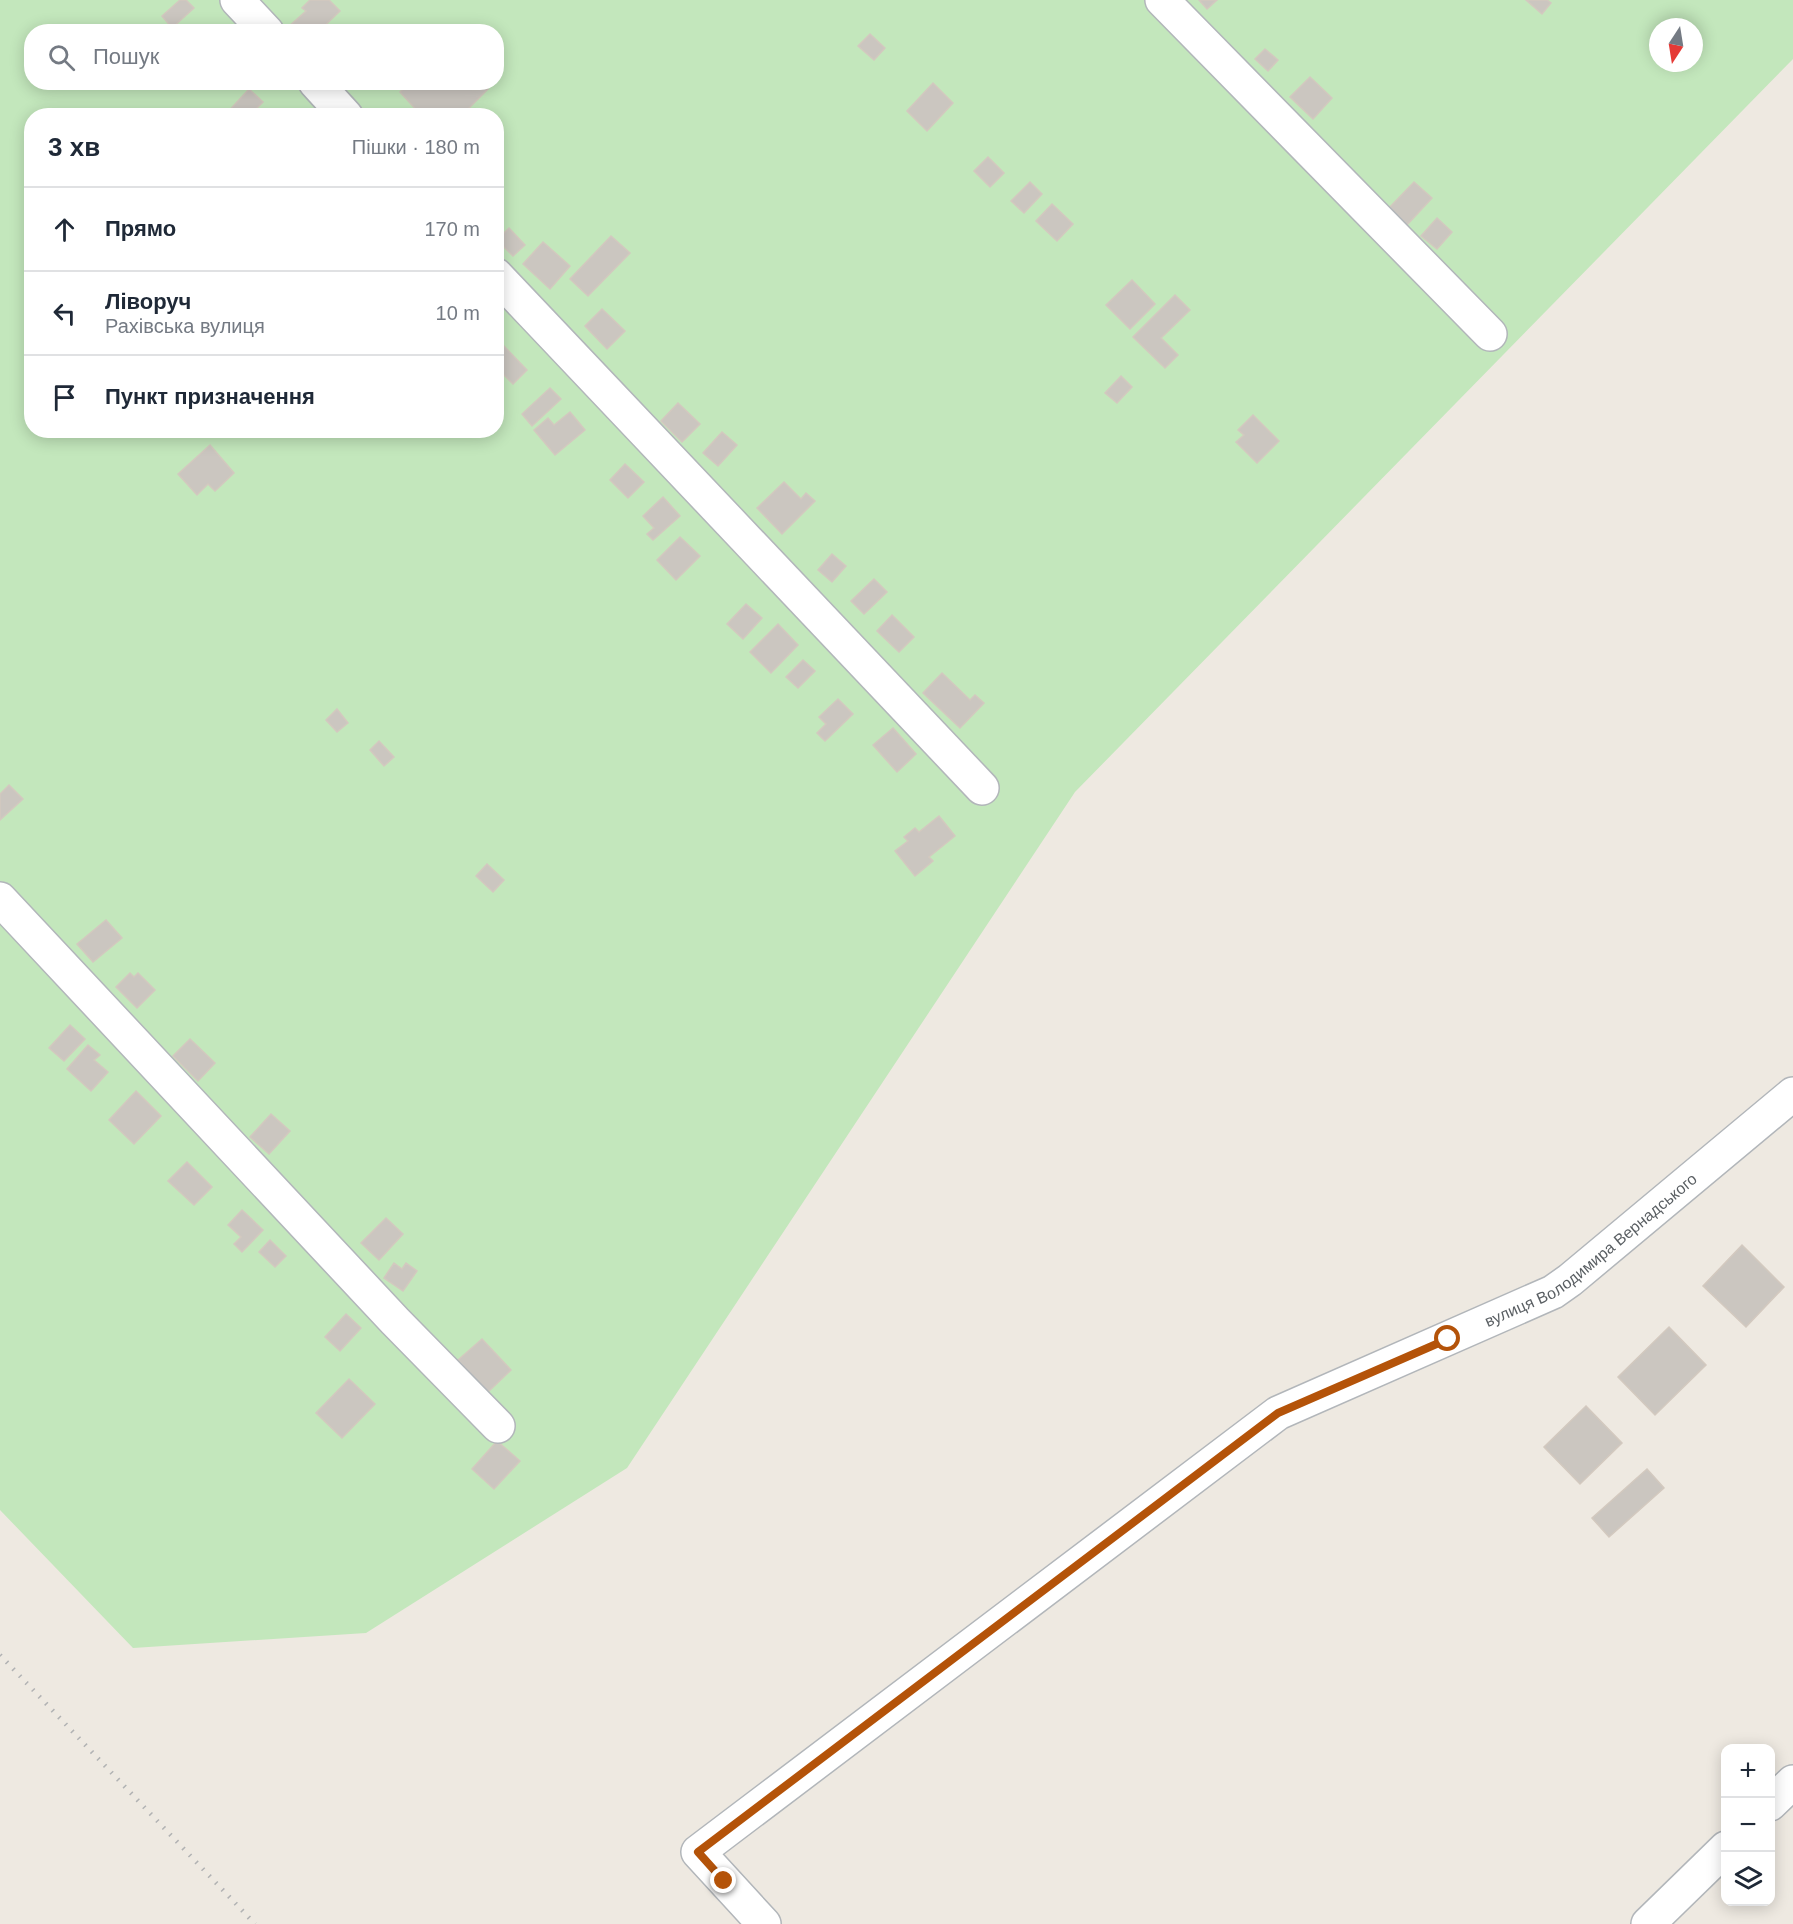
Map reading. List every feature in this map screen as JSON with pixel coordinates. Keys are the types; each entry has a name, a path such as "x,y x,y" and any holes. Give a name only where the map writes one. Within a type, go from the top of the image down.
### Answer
{"street":[{"path":"237,0 260,24"},
{"path":"1162,0 1490,334"},
{"path":"322,90 339,108"},
{"path":"504,282 982,788"},
{"path":"0,899 387,1312 498,1426"},
{"name":"вулиця Володимира Вернадського","path":"764,1924 698,1852 1278,1413 1553,1292 1793,1094"},
{"path":"1775,1799 1793,1782"},
{"path":"1648,1924 1721,1852"}],"green space":[{"path":"0,0 1793,0 1793,59 1075,792 627,1468 366,1633 133,1648 0,1510"}],"building":[{"path":"180,0 186,0 194,8 176,24 169,24 162,16"},
{"path":"310,0 329,0 340,11 326,24 292,24 306,11 302,8"},
{"path":"1199,0 1217,0 1207,9"},
{"path":"1526,0 1547,0 1551,3 1542,14"},
{"path":"870,34 885,48 874,60 858,46"},
{"path":"1265,49 1278,60 1268,71 1255,59"},
{"path":"1310,77 1332,98 1313,119 1290,97"},
{"path":"933,83 953,103 927,131 907,111"},
{"path":"248,90 263,102 257,108 231,108"},
{"path":"402,90 487,90 469,108 415,108 400,92"},
{"path":"988,157 1004,173 990,187 974,171"},
{"path":"1030,182 1042,194 1024,213 1011,201"},
{"path":"1414,182 1432,198 1407,225 1389,208"},
{"path":"1052,204 1073,224 1057,241 1036,221"},
{"path":"1437,218 1452,232 1437,249 1421,236"},
{"path":"509,228 525,245 513,256 504,247 504,233"},
{"path":"611,236 630,253 588,296 570,279"},
{"path":"543,242 570,266 550,289 523,264"},
{"path":"1132,280 1155,304 1130,329 1106,305"},
{"path":"1175,295 1190,310 1161,338 1178,355 1165,368 1133,337"},
{"path":"602,309 625,331 607,349 585,326"},
{"path":"504,346 527,370 513,384 504,375"},
{"path":"1121,376 1132,387 1117,403 1105,393"},
{"path":"550,388 561,399 532,426 522,414"},
{"path":"678,403 700,424 682,442 661,421"},
{"path":"570,412 585,430 555,455 534,430 548,418 554,425"},
{"path":"1253,415 1279,441 1257,463 1236,442 1244,435 1238,430"},
{"path":"722,432 737,445 718,466 703,453"},
{"path":"210,445 234,473 215,491 208,484 197,495 178,474"},
{"path":"625,464 644,482 628,498 610,480"},
{"path":"784,482 801,499 806,493 815,501 782,534 757,508"},
{"path":"663,497 680,516 653,540 647,534 654,528 643,516"},
{"path":"680,537 700,556 676,580 657,560"},
{"path":"832,554 846,566 832,582 818,570"},
{"path":"874,579 887,592 864,614 851,601"},
{"path":"746,604 762,618 743,639 727,624"},
{"path":"892,615 914,637 899,652 877,631"},
{"path":"778,624 798,645 771,673 750,652"},
{"path":"803,660 815,671 798,688 786,677"},
{"path":"942,673 970,700 975,695 984,703 960,728 923,693"},
{"path":"838,699 853,714 825,741 817,733 826,724 819,717"},
{"path":"337,709 348,723 337,732 326,720"},
{"path":"893,728 916,754 897,772 873,745"},
{"path":"379,741 394,757 384,766 370,750"},
{"path":"9,785 23,799 0,820 0,794"},
{"path":"939,816 955,836 929,857 933,861 915,876 895,851 908,841 904,837 915,828 919,832"},
{"path":"487,864 504,880 493,892 476,876"},
{"path":"106,920 122,938 93,962 77,944"},
{"path":"130,973 134,977 138,973 155,990 137,1008 116,987"},
{"path":"70,1025 85,1039 64,1061 49,1048"},
{"path":"190,1039 215,1063 198,1081 173,1056"},
{"path":"88,1045 100,1055 94,1060 108,1072 91,1091 67,1069"},
{"path":"136,1091 161,1116 134,1144 109,1120"},
{"path":"271,1114 290,1131 269,1154 250,1137"},
{"path":"187,1162 212,1187 194,1205 168,1181"},
{"path":"242,1210 263,1230 242,1252 234,1244 241,1237 228,1225"},
{"path":"386,1218 403,1234 379,1260 361,1243"},
{"path":"270,1240 286,1256 275,1267 259,1252"},
{"path":"1742,1245 1784,1287 1746,1327 1703,1286"},
{"path":"394,1263 402,1269 406,1263 417,1271 403,1291 384,1278"},
{"path":"346,1314 361,1328 340,1351 325,1337"},
{"path":"1669,1327 1706,1365 1655,1415 1618,1377"},
{"path":"482,1339 511,1370 488,1392 458,1360"},
{"path":"349,1379 375,1404 342,1438 316,1413"},
{"path":"1586,1406 1622,1443 1580,1484 1544,1447"},
{"path":"497,1441 520,1461 494,1489 472,1469"},
{"path":"1647,1469 1664,1488 1609,1537 1592,1518"}],"railway":[{"path":"0,1655 255,1924"}],"route":[{"path":"724,1881 698,1852 1278,1413 1448,1339"}]}
